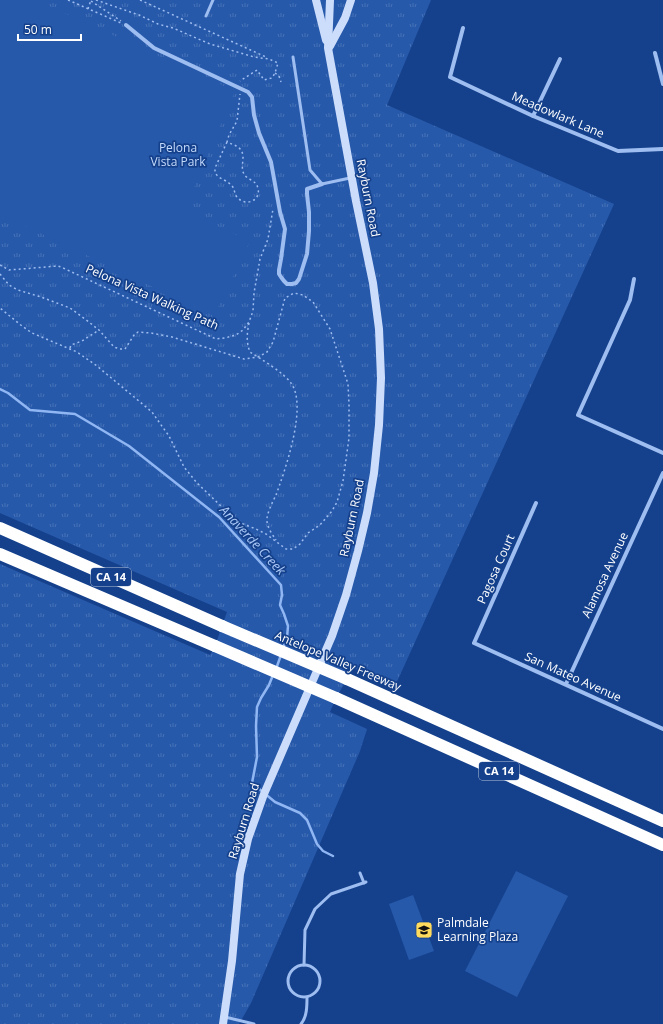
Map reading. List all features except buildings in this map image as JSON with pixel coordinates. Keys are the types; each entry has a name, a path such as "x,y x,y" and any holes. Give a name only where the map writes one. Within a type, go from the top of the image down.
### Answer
{"highway":[{"name":"Antelope Valley Freeway","path":"0,528 222,626 347,679 663,821"},
{"name":"CA 14","path":"0,554 336,698 663,845"}],"street":[{"path":"316,0 328,48"},
{"name":"Rayburn Road","path":"224,1021 232,961 240,874 248,838 264,794 332,636 346,595 367,512 374,473 379,425 381,378 379,329 373,283 328,48 330,0"},
{"path":"328,48 345,18 351,0"},
{"path":"126,25 154,48 234,85 248,92 252,97 254,115 259,133 271,162 285,229 279,274 288,284 292,284 299,279 306,254 310,231 307,194 308,188 322,184"},
{"name":"Meadowlark Lane","path":"463,28 450,77 533,116 618,151 663,149"},
{"path":"655,53 663,84"},
{"path":"533,116 560,59"},
{"path":"634,280 630,300 578,415 663,453"},
{"name":"Alamosa Avenue","path":"566,684 663,473"},
{"name":"Pagosa Court","path":"474,643 536,503"},
{"name":"San Mateo Avenue","path":"474,643 663,728"}],"lane":[{"path":"206,16 213,0"},
{"path":"293,57 310,170 322,184 352,177"},
{"path":"304,965 305,930 315,909 331,894 365,882 360,874"},
{"path":"299,965 310,966 318,973 320,979 314,994 307,997 293,994 288,985 288,975 299,965"},
{"path":"301,1024 304,1020 307,1008 307,997"},
{"path":"224,1021 254,1024"}],"path":[{"path":"68,0 116,22 126,25"},
{"path":"96,0 139,15 158,24 173,28 210,44 254,57 269,59"},
{"path":"140,0 278,63 272,78 264,80 257,70 234,85"},
{"path":"88,9 91,1 118,18 126,25"},
{"path":"275,73 279,76 280,82"},
{"path":"227,142 238,147 243,156 242,172 258,186 259,193 257,197 250,202 243,202 237,198 232,186 217,176 215,172 215,168 229,135 237,121 240,88"},
{"path":"276,190 268,239 260,259 254,293 253,311 249,322 247,337 248,349 250,352 286,376 296,390 297,412 293,441 276,495 267,517 271,532 277,542"},
{"name":"Pelona Vista Walking Path","path":"0,265 9,270 61,267 216,339 236,335 243,330 249,322"},
{"path":"0,274 9,284 18,290 70,308 99,330 114,347 120,349 125,349 134,335 138,332 172,337 244,359 258,357 267,352 272,342 285,298 294,293 303,295 313,302 330,329 348,384 349,438 343,481 337,502 332,511 320,525 308,533 300,544 293,549 286,549 266,534 243,524 222,507 197,483 184,467 169,436 152,412 97,366 77,352 32,333 0,308"},
{"path":"69,348 99,330"}],"green space":[{"name":"Pelona Vista Park","path":"0,0 431,0 387,105 614,204 395,686 351,667 347,679 336,698 330,712 367,729 360,751 251,1003 239,1024 0,1024 0,564 210,655 215,646 227,612 0,513"},
{"name":"Pelona Vista Park","path":"0,0 36,0 235,91 184,211 250,241 214,316 0,214"},
{"path":"516,871 568,896 517,997 465,971"},
{"path":"413,895 434,951 409,960 389,904"}],"waterway":[{"name":"Anaverde Creek","path":"0,389 8,393 30,410 75,414 129,446 219,517 281,585 282,595 280,605 288,626 287,638 283,648"},
{"name":"Anaverde Creek","path":"276,669 281,655"},
{"name":"Anaverde Creek","path":"273,675 257,707 257,757 252,783 275,802 300,813 307,820 317,844 323,851 333,856"}],"place":[{"name":"Palmdale Learning Plaza","path":"424,930"}]}
